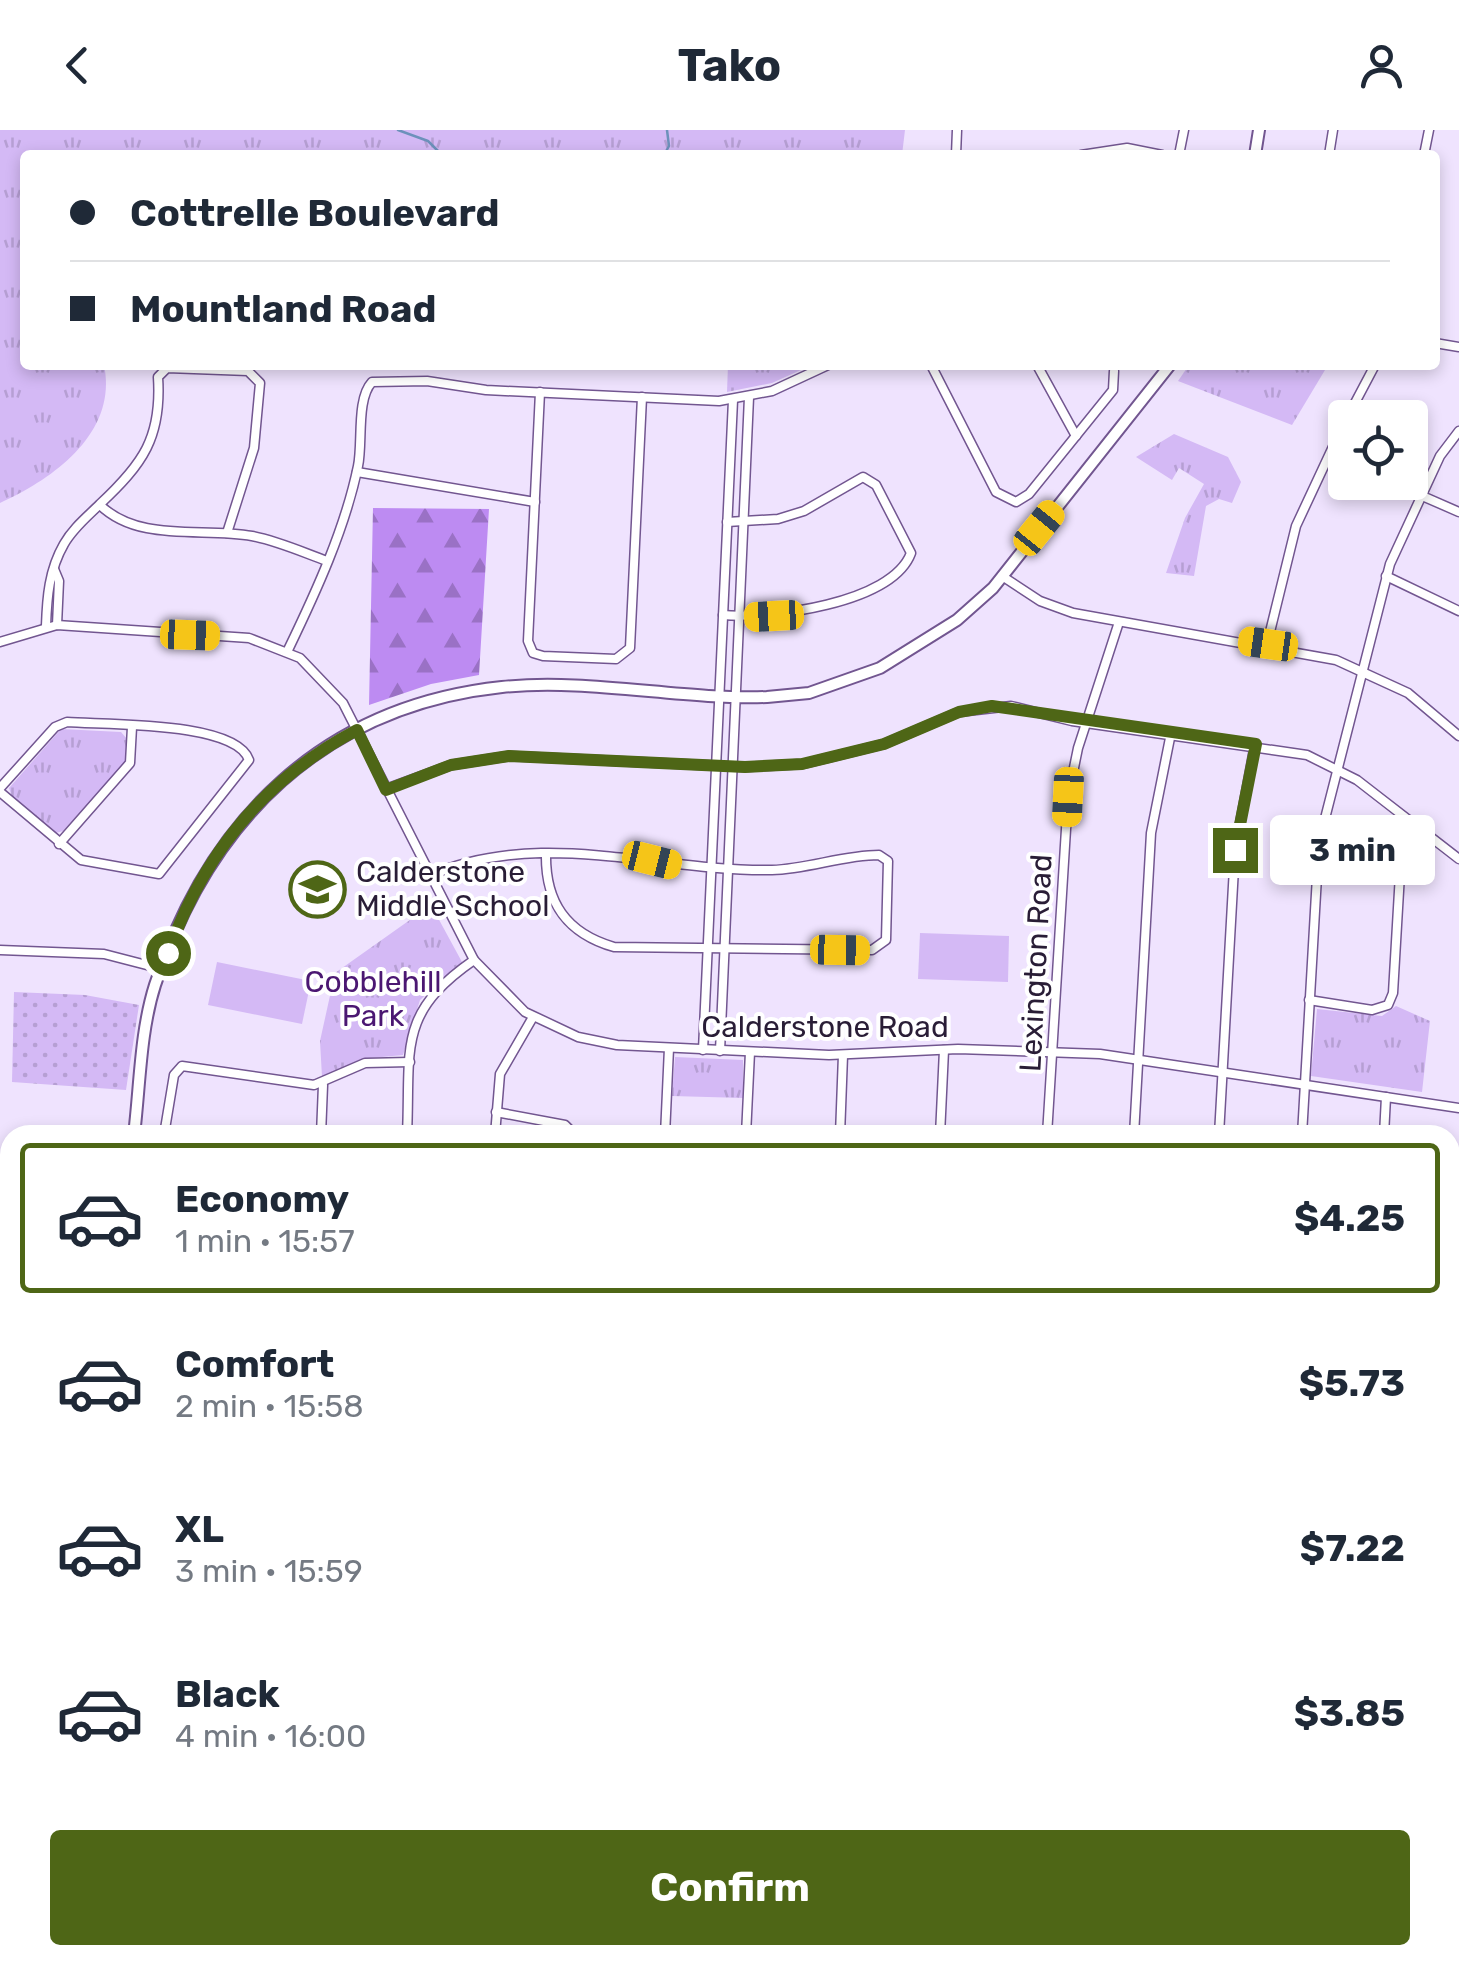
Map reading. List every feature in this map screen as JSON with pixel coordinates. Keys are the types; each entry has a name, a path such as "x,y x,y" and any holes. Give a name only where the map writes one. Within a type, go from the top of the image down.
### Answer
{"main road":[{"path":"135,1125 148,1020 162,968 202,876 243,818 296,768 357,730 421,704 502,687 736,696 809,693 880,668 944,631 1002,576 1166,370"}],"street":[{"path":"0,642 57,626 239,637 288,650 326,561 357,472 364,394 376,381 733,400 784,388 818,370"},
{"path":"933,370 1003,499 1023,500 1114,390 1114,371"},
{"path":"1040,370 1076,436"},
{"path":"1356,400 1372,370"},
{"path":"46,626 48,580 64,543 152,443 161,413 158,377 162,371 253,372 260,388 258,427 226,533"},
{"path":"540,392 530,649 544,656 624,657 631,645 642,397"},
{"path":"720,1050 749,398"},
{"path":"702,1050 733,400"},
{"path":"1428,479 1459,432"},
{"path":"1268,644 1280,579 1296,526 1328,458"},
{"path":"357,472 535,502"},
{"path":"723,616 791,614 844,600 896,572 911,553 876,485 863,476 804,511 727,522"},
{"path":"1428,498 1459,512"},
{"path":"1303,1125 1319,842 1386,576 1418,500"},
{"path":"100,505 115,517 150,528 269,540 326,561"},
{"path":"54,570 59,581 57,626"},
{"path":"1002,576 1051,607 1119,622 1268,644 1364,670 1408,693 1459,736"},
{"path":"1386,576 1459,612"},
{"name":"Lexington Road","path":"1049,1125 1068,797 1119,622"},
{"name":"Calderstone Road","path":"288,650 330,684 474,960 500,992 533,1017 591,1041 843,1055 944,1050 1053,1052 1138,1059 1459,1108"},
{"path":"386,790 451,765 509,756 782,766 844,756 980,707 1011,706 1087,723 1256,744 1336,766 1459,859"},
{"path":"60,724 212,733 234,741 248,760 163,873 94,864 59,844 0,790 60,724"},
{"path":"59,844 130,763 132,727"},
{"path":"1135,1125 1151,834 1171,733"},
{"path":"1220,1125 1235,850 1256,744"},
{"path":"1309,1000 1372,1010 1388,1006 1400,874 1420,833"},
{"path":"429,876 484,856 546,853 641,858 711,868 786,869 872,855 884,857 890,872 887,936 880,948 872,950 624,949 586,936 567,922 553,903 546,853"},
{"path":"0,950 104,954 162,968"},
{"path":"407,1125 412,1031 424,1002 474,960"},
{"path":"495,1125 500,1074 533,1017"},
{"path":"665,1125 669,1048"},
{"path":"940,1125 944,1050"},
{"path":"746,1125 750,1052"},
{"path":"840,1125 843,1055"},
{"path":"166,1125 173,1078 182,1066 323,1085 369,1062 410,1062"},
{"path":"322,1125 323,1085"},
{"path":"1385,1125 1386,1097"},
{"path":"496,1112 560,1125"}],"green space":[{"path":"0,130 905,130 903,150 20,150 20,370 104,370 106,389 92,432 78,450 41,480 0,503"},
{"path":"728,370 801,370 772,383 727,392"},
{"path":"1186,370 1325,370 1292,425 1178,381"},
{"path":"1174,434 1228,457 1241,482 1232,503 1219,499 1206,506 1194,576 1166,573 1185,518 1204,484 1179,468 1172,480 1136,457"},
{"path":"373,508 489,509 479,675 431,684 369,705"},
{"path":"61,729 121,732 127,739 125,763 63,831 56,833 12,797 9,788"},
{"name":"Cobblehill Park","path":"431,905 462,962 420,1000 403,1055 361,1059 322,1077 320,1041 335,973"},
{"path":"920,933 1009,936 1008,982 918,979"},
{"path":"217,962 311,981 302,1024 208,1005"},
{"path":"14,992 85,995 139,1005 126,1090 12,1082"},
{"path":"1396,1006 1430,1021 1422,1092 1311,1076 1317,1009 1382,1016"},
{"path":"675,1057 743,1060 743,1098 672,1096"}],"waterway":[{"path":"398,130 428,141 437,150"},
{"path":"667,130 667,150"}],"place":[{"name":"Calderstone Middle School","path":"317,889"}],"route":[{"path":"168,953 181,916 202,876 243,818 296,768 357,730 386,790 451,765 509,756 745,767 802,764 884,744 959,712 1011,706 1072,721 1256,744 1235,850"}]}
